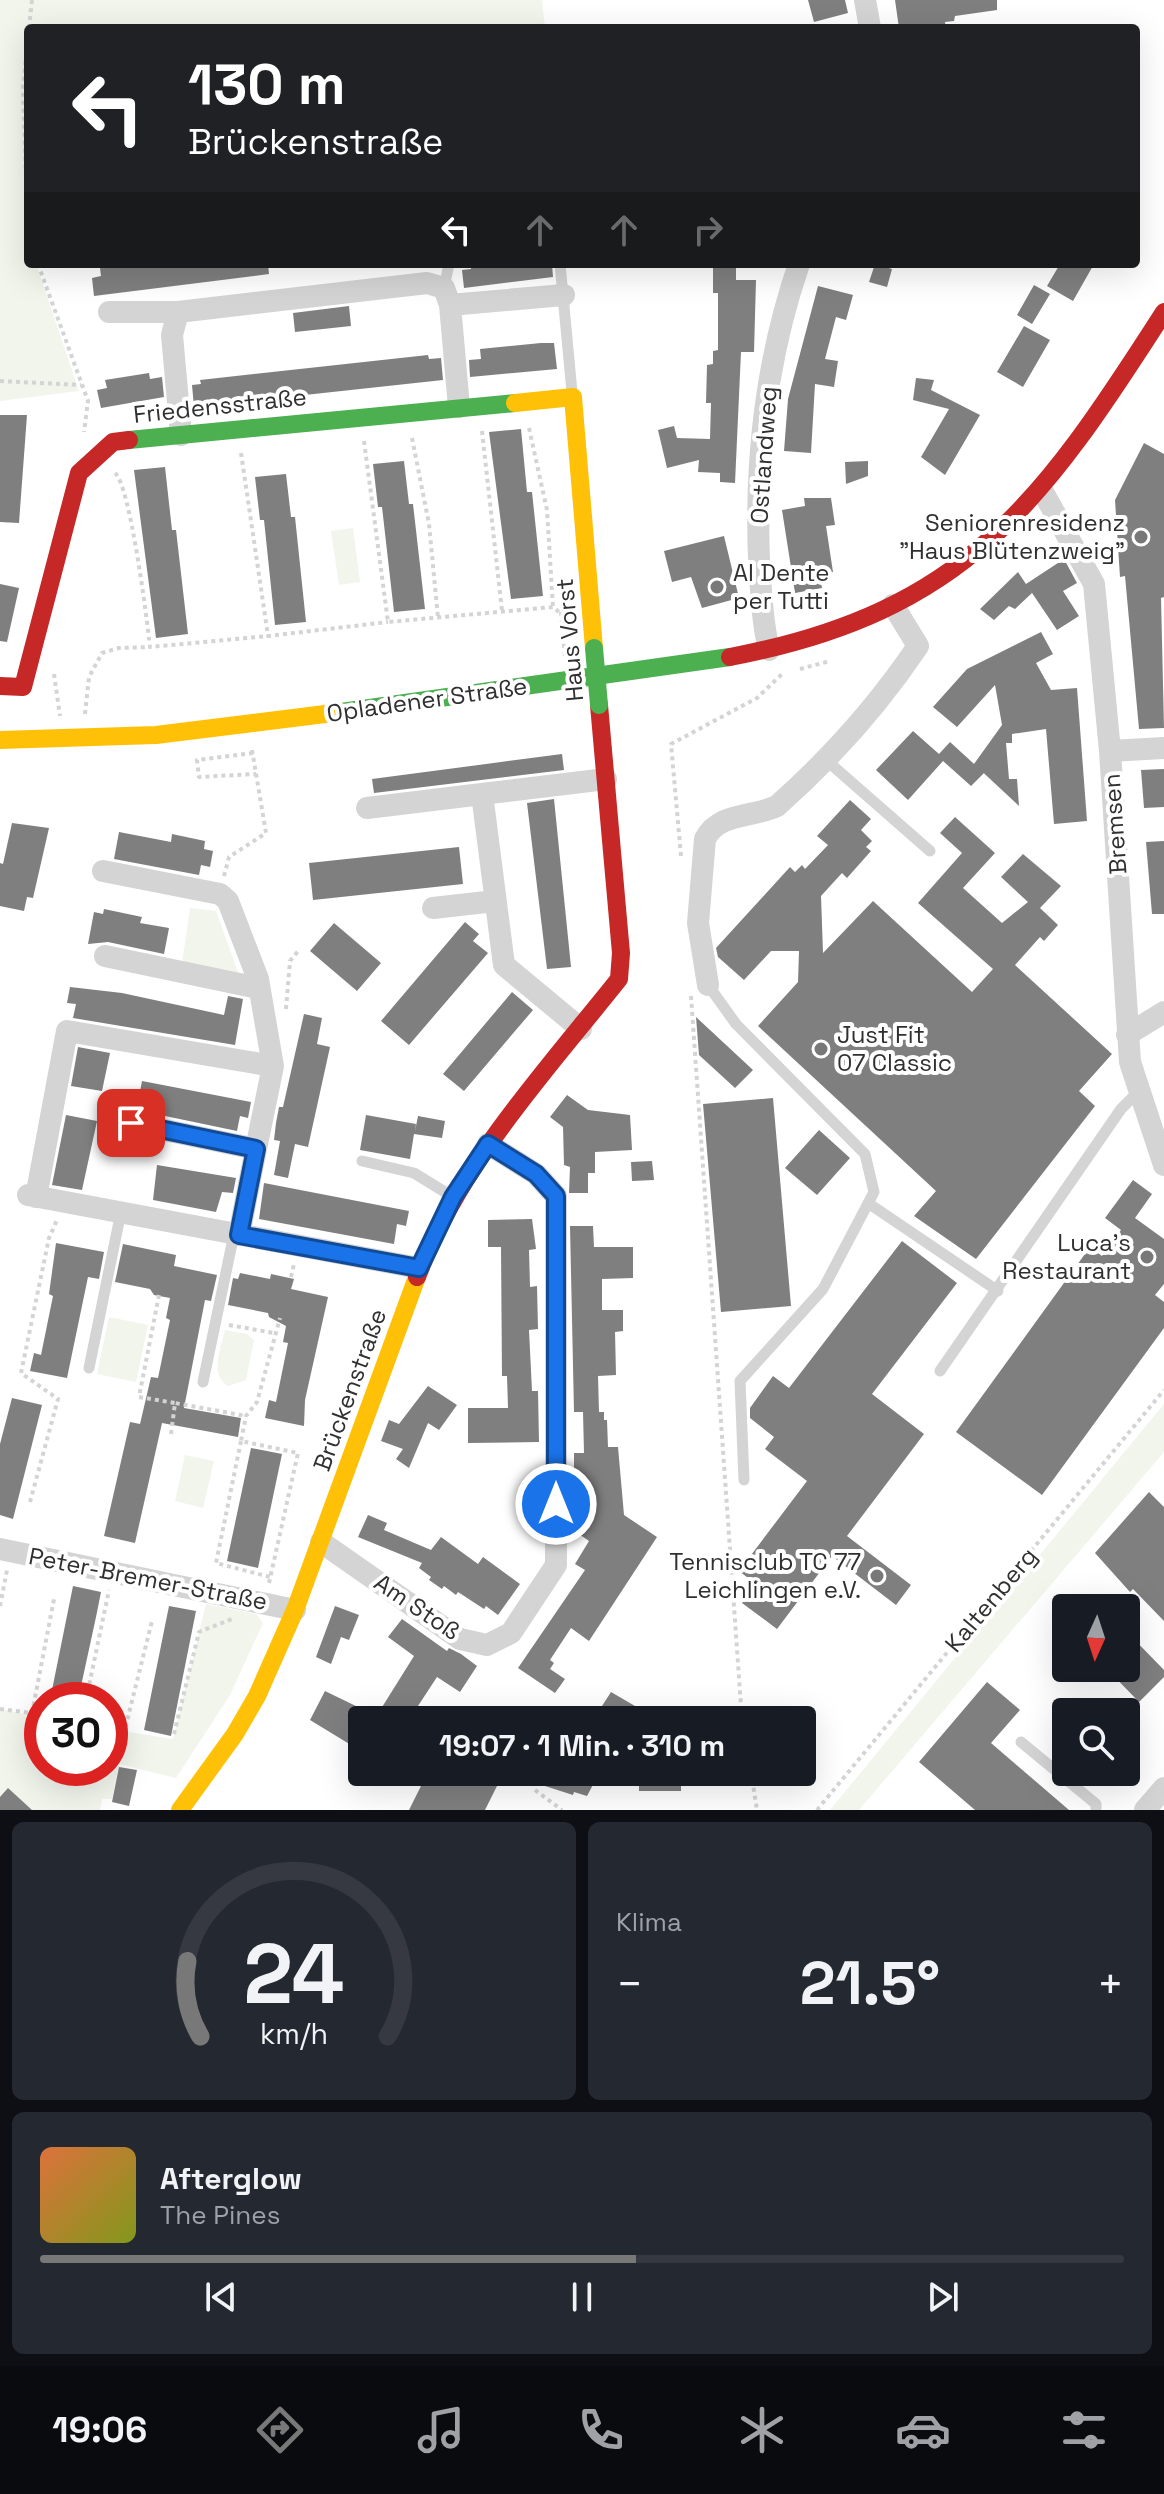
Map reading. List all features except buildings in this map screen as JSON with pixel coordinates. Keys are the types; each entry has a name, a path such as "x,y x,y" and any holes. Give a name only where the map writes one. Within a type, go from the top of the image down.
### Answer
{"street":[{"path":"865,0 869,24"},
{"name":"Ostlandweg","path":"769,650 762,613 758,518 763,407 778,326 798,268"},
{"path":"109,312 178,312 427,283 447,296 564,295"},
{"path":"447,296 469,406"},
{"path":"178,312 172,335 181,435"},
{"name":"Opladener Straße","path":"0,740 66,740 246,724 699,664 769,650 845,626 893,605 946,576 980,551 1043,492 1098,415 1164,312"},
{"name":"Friedensstraße","path":"79,473 113,442 361,415 573,397"},
{"name":"Haus Vorst","path":"573,397 621,953 619,979 599,1006"},
{"path":"0,686 23,687 79,473"},
{"name":"Bremsen","path":"1043,492 1094,584 1110,751 1130,1062 1164,1165"},
{"path":"699,989 698,923 705,839 711,827 723,820 761,814 777,806 825,758 899,673 918,646 893,605"},
{"path":"1110,751 1164,748"},
{"path":"367,808 606,779"},
{"path":"482,794 504,965 581,1029"},
{"path":"103,871 220,894 228,901 242,934 258,988 273,1066 237,1234"},
{"path":"433,908 495,901"},
{"path":"105,956 258,988"},
{"name":"Brückenstraße","path":"183,1809 235,1734 257,1696 295,1610 419,1268 453,1197 488,1144 599,1006"},
{"path":"1127,1035 1164,1012"},
{"path":"273,1066 67,1031 32,1196 419,1268"},
{"path":"131,1123 256,1149"},
{"name":"Am Stoß","path":"321,1542 460,1639 487,1645 511,1633 556,1565 556,1196 536,1174 488,1144"},
{"name":"Peter-Bremer-Straße","path":"5,1550 295,1610"},
{"path":"1145,1810 1164,1788"}],"lane":[{"path":"447,296 449,268"},
{"name":"Haus Vorst","path":"561,268 573,397"},
{"path":"825,758 930,851"},
{"path":"699,989 865,1154 874,1192 823,1289 740,1381 744,1480"},
{"path":"940,1371 1121,1109 1138,1092"},
{"path":"362,1161 414,1173 453,1197"},
{"path":"868,1203 998,1291"},
{"path":"89,1368 121,1212"},
{"path":"203,1382 237,1234"},
{"path":"1021,1742 1096,1804 1096,1810"}],"path":[{"path":"29,24 32,0"},
{"path":"24,78 24,118"},
{"path":"39,268 88,401 79,473 117,473 142,580 150,647"},
{"path":"0,381 82,385"},
{"path":"524,401 547,510 553,607"},
{"path":"469,406 502,611"},
{"path":"409,411 415,460 429,524 438,618"},
{"path":"361,415 388,622"},
{"path":"239,429 268,636"},
{"path":"85,709 89,677 102,653 119,648 502,611 553,607 559,612"},
{"path":"682,867 671,744 757,698 782,674"},
{"path":"220,894 229,857 266,833 253,753 197,760 199,777 256,774"},
{"path":"290,968 299,950"},
{"path":"699,989 741,1706"},
{"path":"30,1502 58,1399 21,1373 49,1238 55,1232 61,1202"},
{"path":"159,1295 139,1397 246,1416"},
{"path":"270,1577 216,1563 246,1416 257,1402 280,1318"},
{"path":"216,1322 274,1333"},
{"name":"Kaltenberg","path":"817,1810 1164,1390"},
{"path":"171,1434 175,1403"},
{"path":"174,1734 199,1632 252,1612 264,1602 270,1577 298,1453 241,1441"},
{"path":"0,1606 5,1550"},
{"path":"90,1682 112,1572"},
{"path":"38,1682 54,1599"},
{"path":"128,1717 152,1621"},
{"path":"0,1709 24,1712"},
{"path":"753,1786 757,1810"},
{"path":"535,1790 562,1810"}],"shaded area":[{"path":"0,0 542,0 545,24 24,24 24,268 37,268 79,391 0,401"},
{"path":"353,528 360,582 339,585 331,531"},
{"path":"190,908 216,911 239,975 182,964"},
{"path":"109,1317 148,1325 136,1382 97,1374"},
{"path":"225,1330 247,1334 254,1340 246,1380 228,1386 222,1381 218,1368"},
{"path":"1164,1404 1164,1452 859,1810 830,1810"},
{"path":"185,1455 214,1461 203,1508 175,1501"},
{"path":"206,1604 256,1614 263,1623 230,1695 176,1778 128,1766 128,1732 173,1739"},
{"path":"0,1709 24,1714 24,1786 115,1786 112,1799 102,1799 100,1810 0,1810"}],"traffic: fast":[{"path":"129,440 515,403"},
{"path":"594,648 599,705"},
{"path":"341,712 730,657"}],"traffic: slow":[{"path":"515,403 573,397 594,648"},
{"path":"0,740 156,735 341,712"},
{"path":"180,1810 235,1734 257,1696 295,1610 417,1277"}],"traffic: jam":[{"path":"730,657 812,637 881,611 939,578 990,539 1036,493 1078,440 1164,312"},
{"path":"0,686 23,687 79,473 113,442 129,440"},
{"path":"417,1277 456,1196 480,1158 506,1120 619,979 621,953 599,705"}],"place":[{"name":"Seniorenresidenz \"Haus Blütenzweig\"","path":"1141,537"},
{"name":"AI Dente per Tutti","path":"717,587"},
{"name":"Just Fit 07 Classic","path":"821,1049"},
{"name":"Luca's Restaurant","path":"1147,1257"},
{"name":"Tennisclub TC 77 Leichlingen e.V.","path":"877,1576"}],"route":[{"path":"131,1123 256,1149 239,1235 419,1268 453,1197 488,1144 536,1174 556,1196 556,1504"}]}
